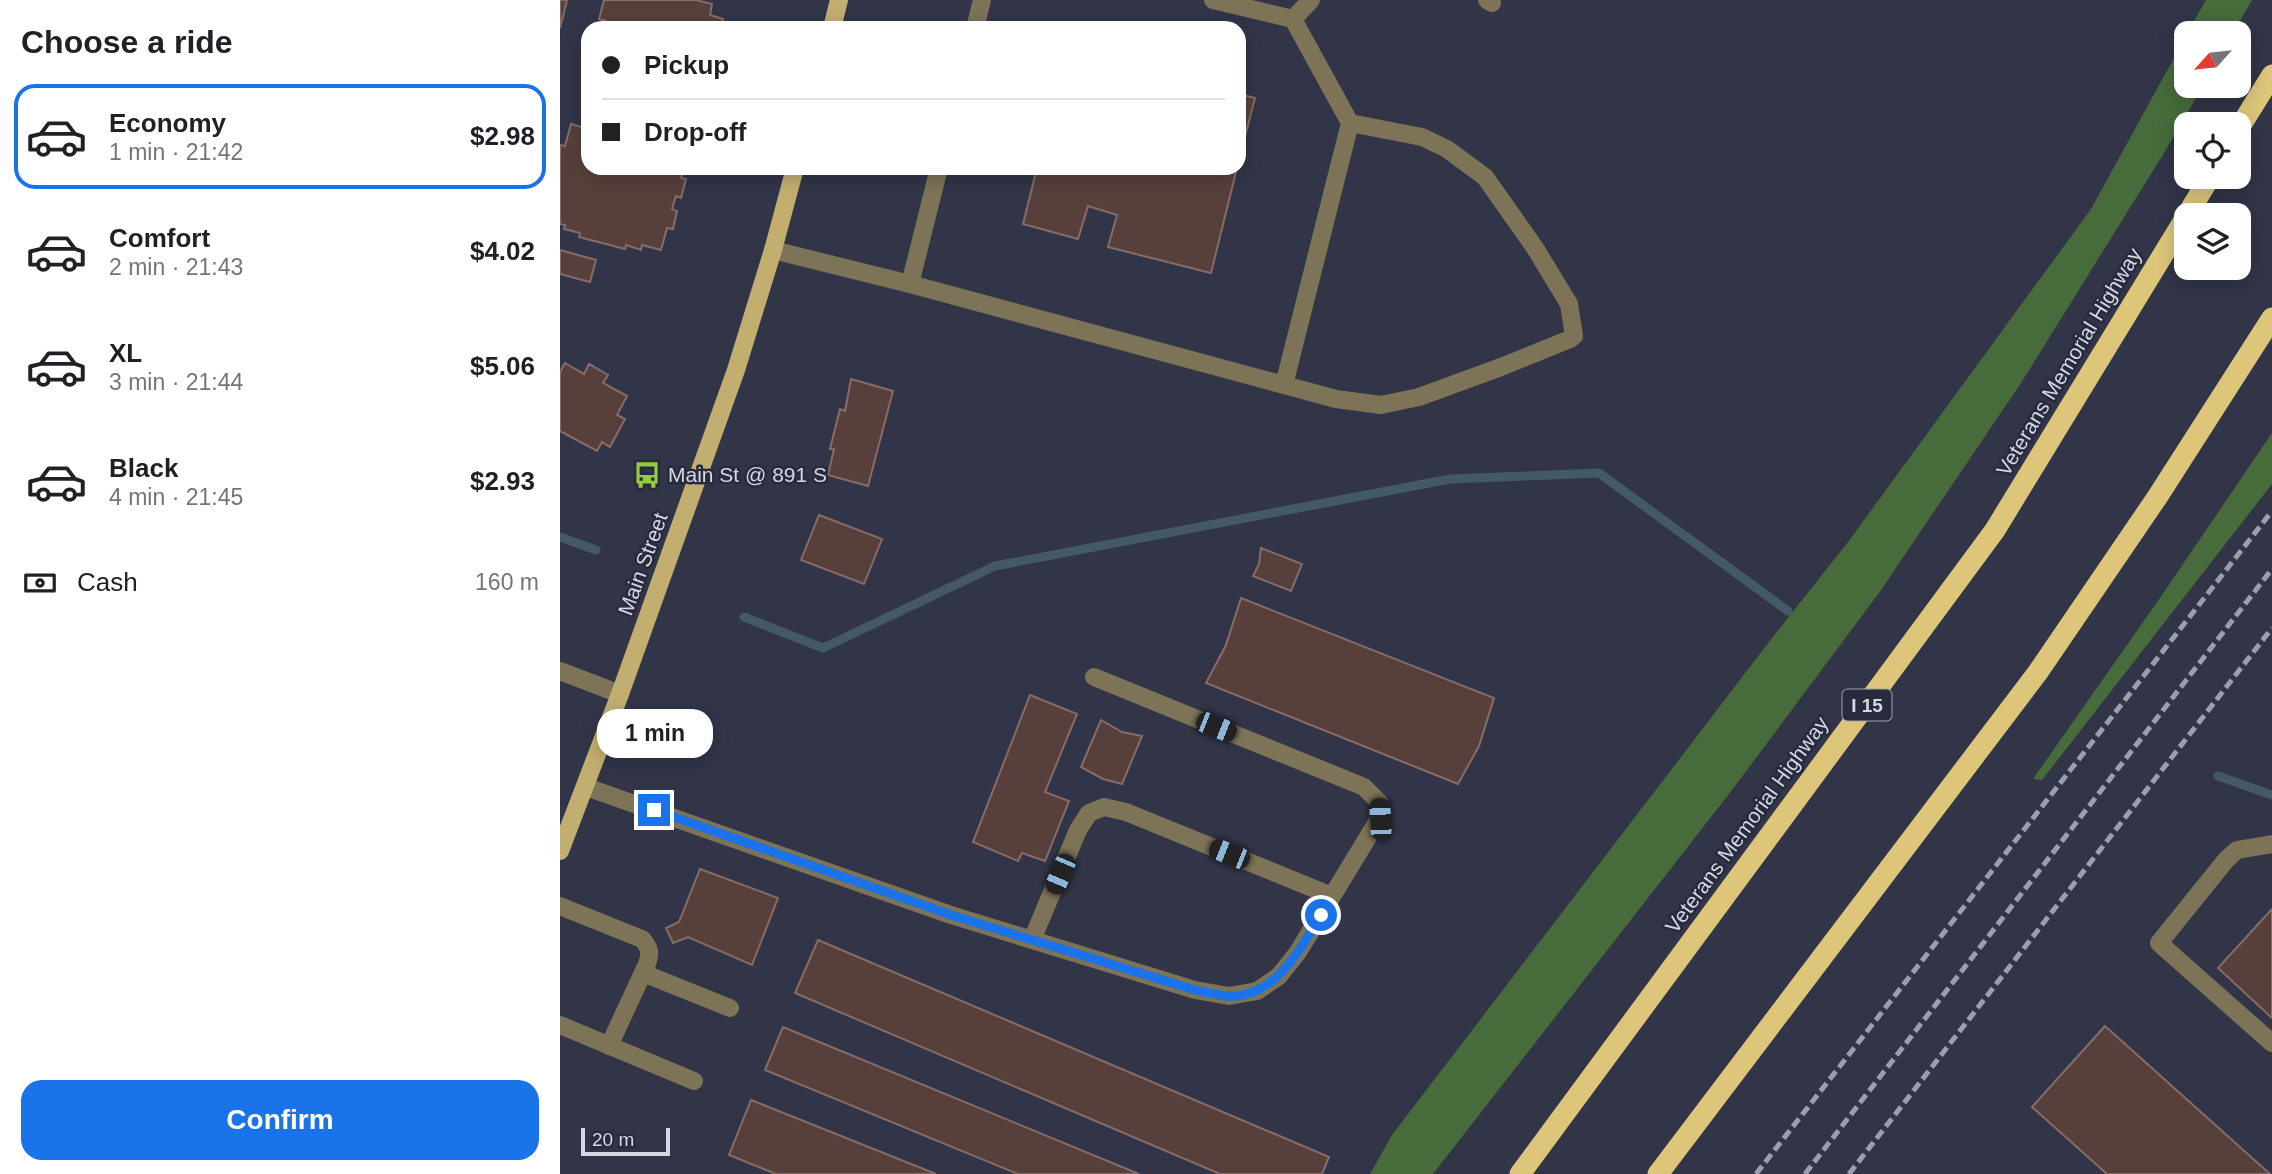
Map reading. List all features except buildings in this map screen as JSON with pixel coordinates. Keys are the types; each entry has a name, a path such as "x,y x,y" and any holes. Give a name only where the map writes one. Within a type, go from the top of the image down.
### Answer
{"highway":[{"path":"2249,112 2272,75"},
{"name":"Veterans Memorial Highway","path":"1520,1174 1995,530 2174,236"},
{"path":"1658,1174 2038,672 2158,496 2272,318"}],"main road":[{"path":"834,21 839,0"},
{"name":"Main Street","path":"560,851 586,787 736,370 793,175"}],"street":[{"path":"977,21 982,0"},
{"path":"1213,0 1293,19 1350,123 1284,385"},
{"path":"1293,19 1311,0"},
{"path":"773,250 910,284 1336,399 1381,405 1419,397 1501,368 1574,336 1569,304 1535,248 1485,177 1447,149 1422,137 1350,123"},
{"path":"910,284 937,175"},
{"path":"560,671 620,694"},
{"path":"586,787 951,915 1195,990 1230,996 1257,991 1279,976 1298,952 1380,819 1379,802 1364,787 1094,677"},
{"path":"1032,940 1078,830 1089,813 1104,807 1126,812 1332,896"},
{"path":"2272,844 2237,850 2159,943 2272,1043"},
{"path":"560,906 642,939 649,946 650,955 643,973 609,1046"},
{"path":"643,973 730,1008"},
{"path":"560,1026 694,1081"}],"green space":[{"path":"2206,0 2252,0 2240,21 2194,21"},
{"path":"2174,58 2174,98 2196,98 2188,112 2174,112 2174,136 2164,153 2021,383 1879,593 1732,790 1433,1174 1370,1174 1392,1135 1848,542 2091,209"},
{"path":"2272,433 2272,484 2042,780 2033,779 2162,595"}],"waterway":[{"path":"744,617 823,648 995,566 1450,479 1599,473 1788,611"},
{"path":"560,537 596,550"},
{"path":"2218,776 2272,795"}],"railway":[{"path":"1756,1174 2272,511"},
{"path":"1805,1174 2272,569"},
{"path":"1849,1174 2272,628"}],"place":[{"name":"Main St @ 891 S","path":"647,475"}],"route":[{"path":"654,810 951,915 1195,990 1230,996 1257,991 1279,976 1321,915"}]}
